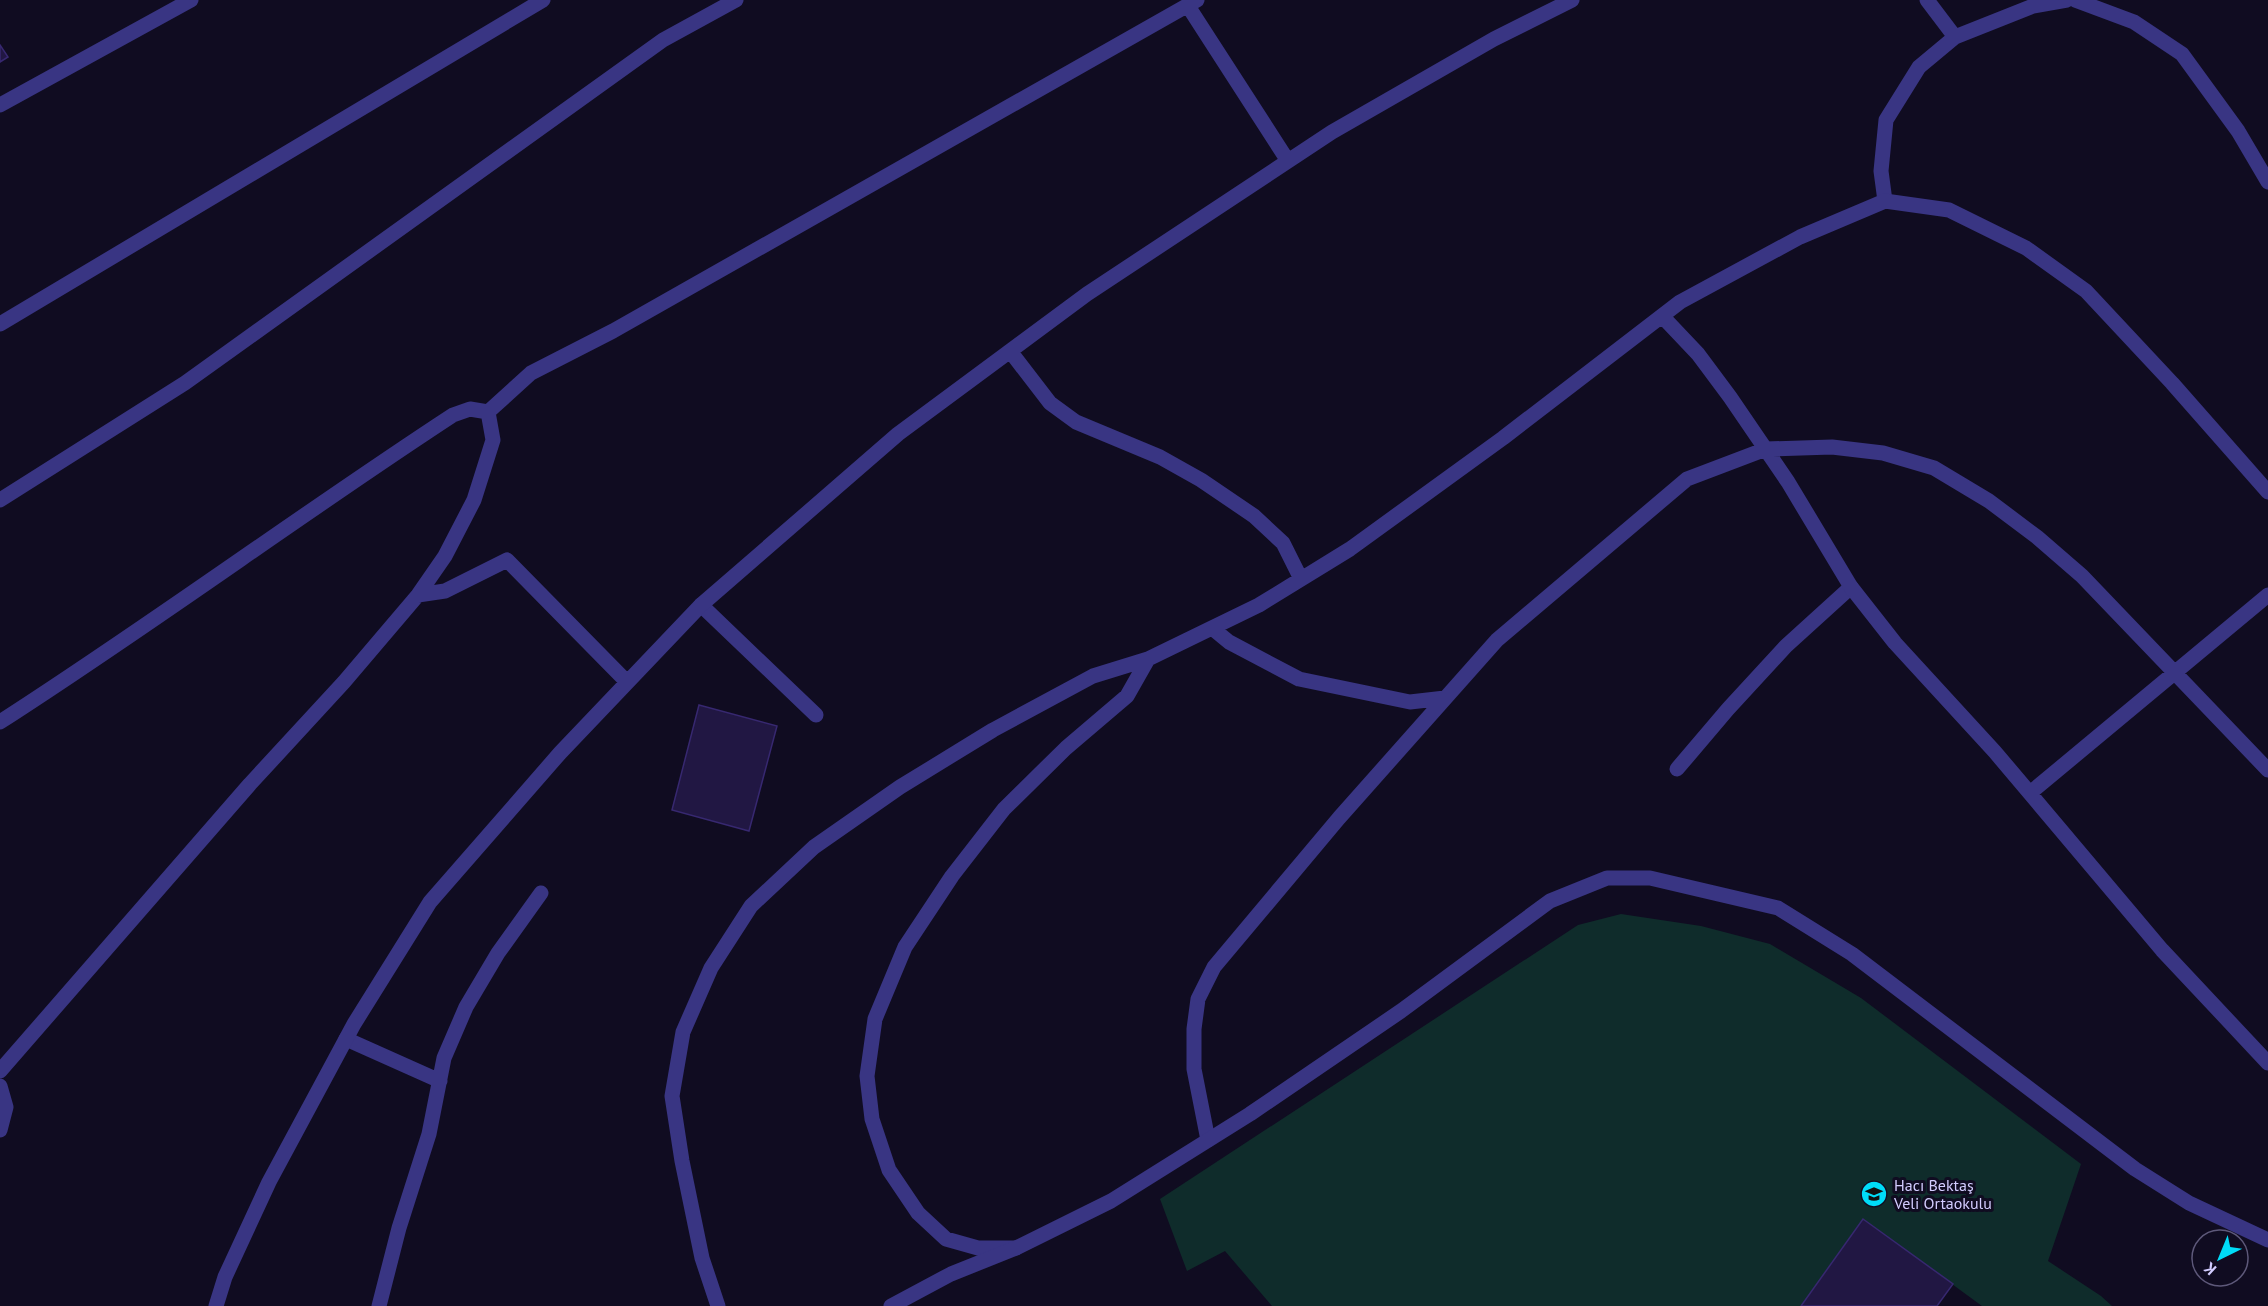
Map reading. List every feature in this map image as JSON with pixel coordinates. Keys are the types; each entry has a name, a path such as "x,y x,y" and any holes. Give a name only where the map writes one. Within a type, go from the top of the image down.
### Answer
{"street":[{"path":"0,105 191,0"},
{"path":"0,324 543,0"},
{"path":"0,500 184,382 663,40 736,0"},
{"path":"216,1306 225,1277 269,1182 346,1039 430,902 560,753 701,605 898,434 1087,294 1332,132 1494,39 1572,0"},
{"path":"1927,0 1955,37"},
{"path":"1885,201 1881,171 1886,120 1919,67 1955,37 2033,6 2067,0"},
{"path":"2075,0 2134,22 2182,54 2238,131 2268,182"},
{"path":"488,412 531,373 613,331 1193,3 1288,161"},
{"path":"718,1306 702,1258 682,1161 672,1096 683,1032 711,968 751,906 814,847 928,770 993,730 1093,676 1148,659 1259,605 1350,549 1503,438 1680,302 1800,237 1885,201 1949,210 2026,248 2086,291 2172,383 2268,492"},
{"path":"1662,316 1698,354 1766,449 1851,587 1895,643 2030,793 2162,950 2268,1063"},
{"path":"1010,351 1050,403 1076,422 1160,457 1201,480 1254,516 1282,543 1301,579"},
{"path":"0,722 91,663 453,415 470,409 488,412"},
{"path":"0,1071 250,784 344,682 418,595 445,556 474,500 493,440 488,412"},
{"path":"1208,1140 1194,1069 1194,1029 1198,999 1214,967 1340,818 1497,640 1687,478 1766,449 1832,447 1883,453 1934,468 1989,501 2037,537 2082,576 2268,770"},
{"path":"418,595 445,591 507,560 627,682"},
{"path":"1677,769 1728,708 1786,646 1851,587"},
{"path":"2030,793 2268,595"},
{"path":"701,605 816,715"},
{"path":"1212,628 1229,642 1299,679 1410,702 1446,698"},
{"path":"1016,1248 978,1248 946,1239 918,1213 889,1170 872,1119 867,1076 875,1018 905,948 952,876 1004,809 1066,748 1127,696 1148,659"},
{"path":"891,1306 951,1274 1016,1248 1111,1201 1208,1140 1401,1011 1550,901 1607,878 1650,878 1778,908 1852,954 2135,1169 2189,1203 2268,1240"},
{"path":"379,1306 399,1228 429,1134 444,1058 466,1007 498,953 541,893"},
{"path":"346,1039 440,1081"},
{"path":"0,1086 6,1107 0,1130"}],"green space":[{"path":"1621,914 1701,926 1770,944 1861,998 2081,1164 2048,1261 2101,1296 2112,1306 1982,1306 1863,1219 1801,1306 1272,1306 1225,1251 1187,1271 1160,1199 1578,925"}],"building":[{"path":"0,45 8,57 0,62"},
{"path":"699,705 777,726 749,831 672,810"},
{"path":"1863,1219 1953,1284 1937,1306 1801,1306"}],"place":[{"name":"Hacı Bektaş Veli Ortaokulu","path":"1874,1194"}]}
